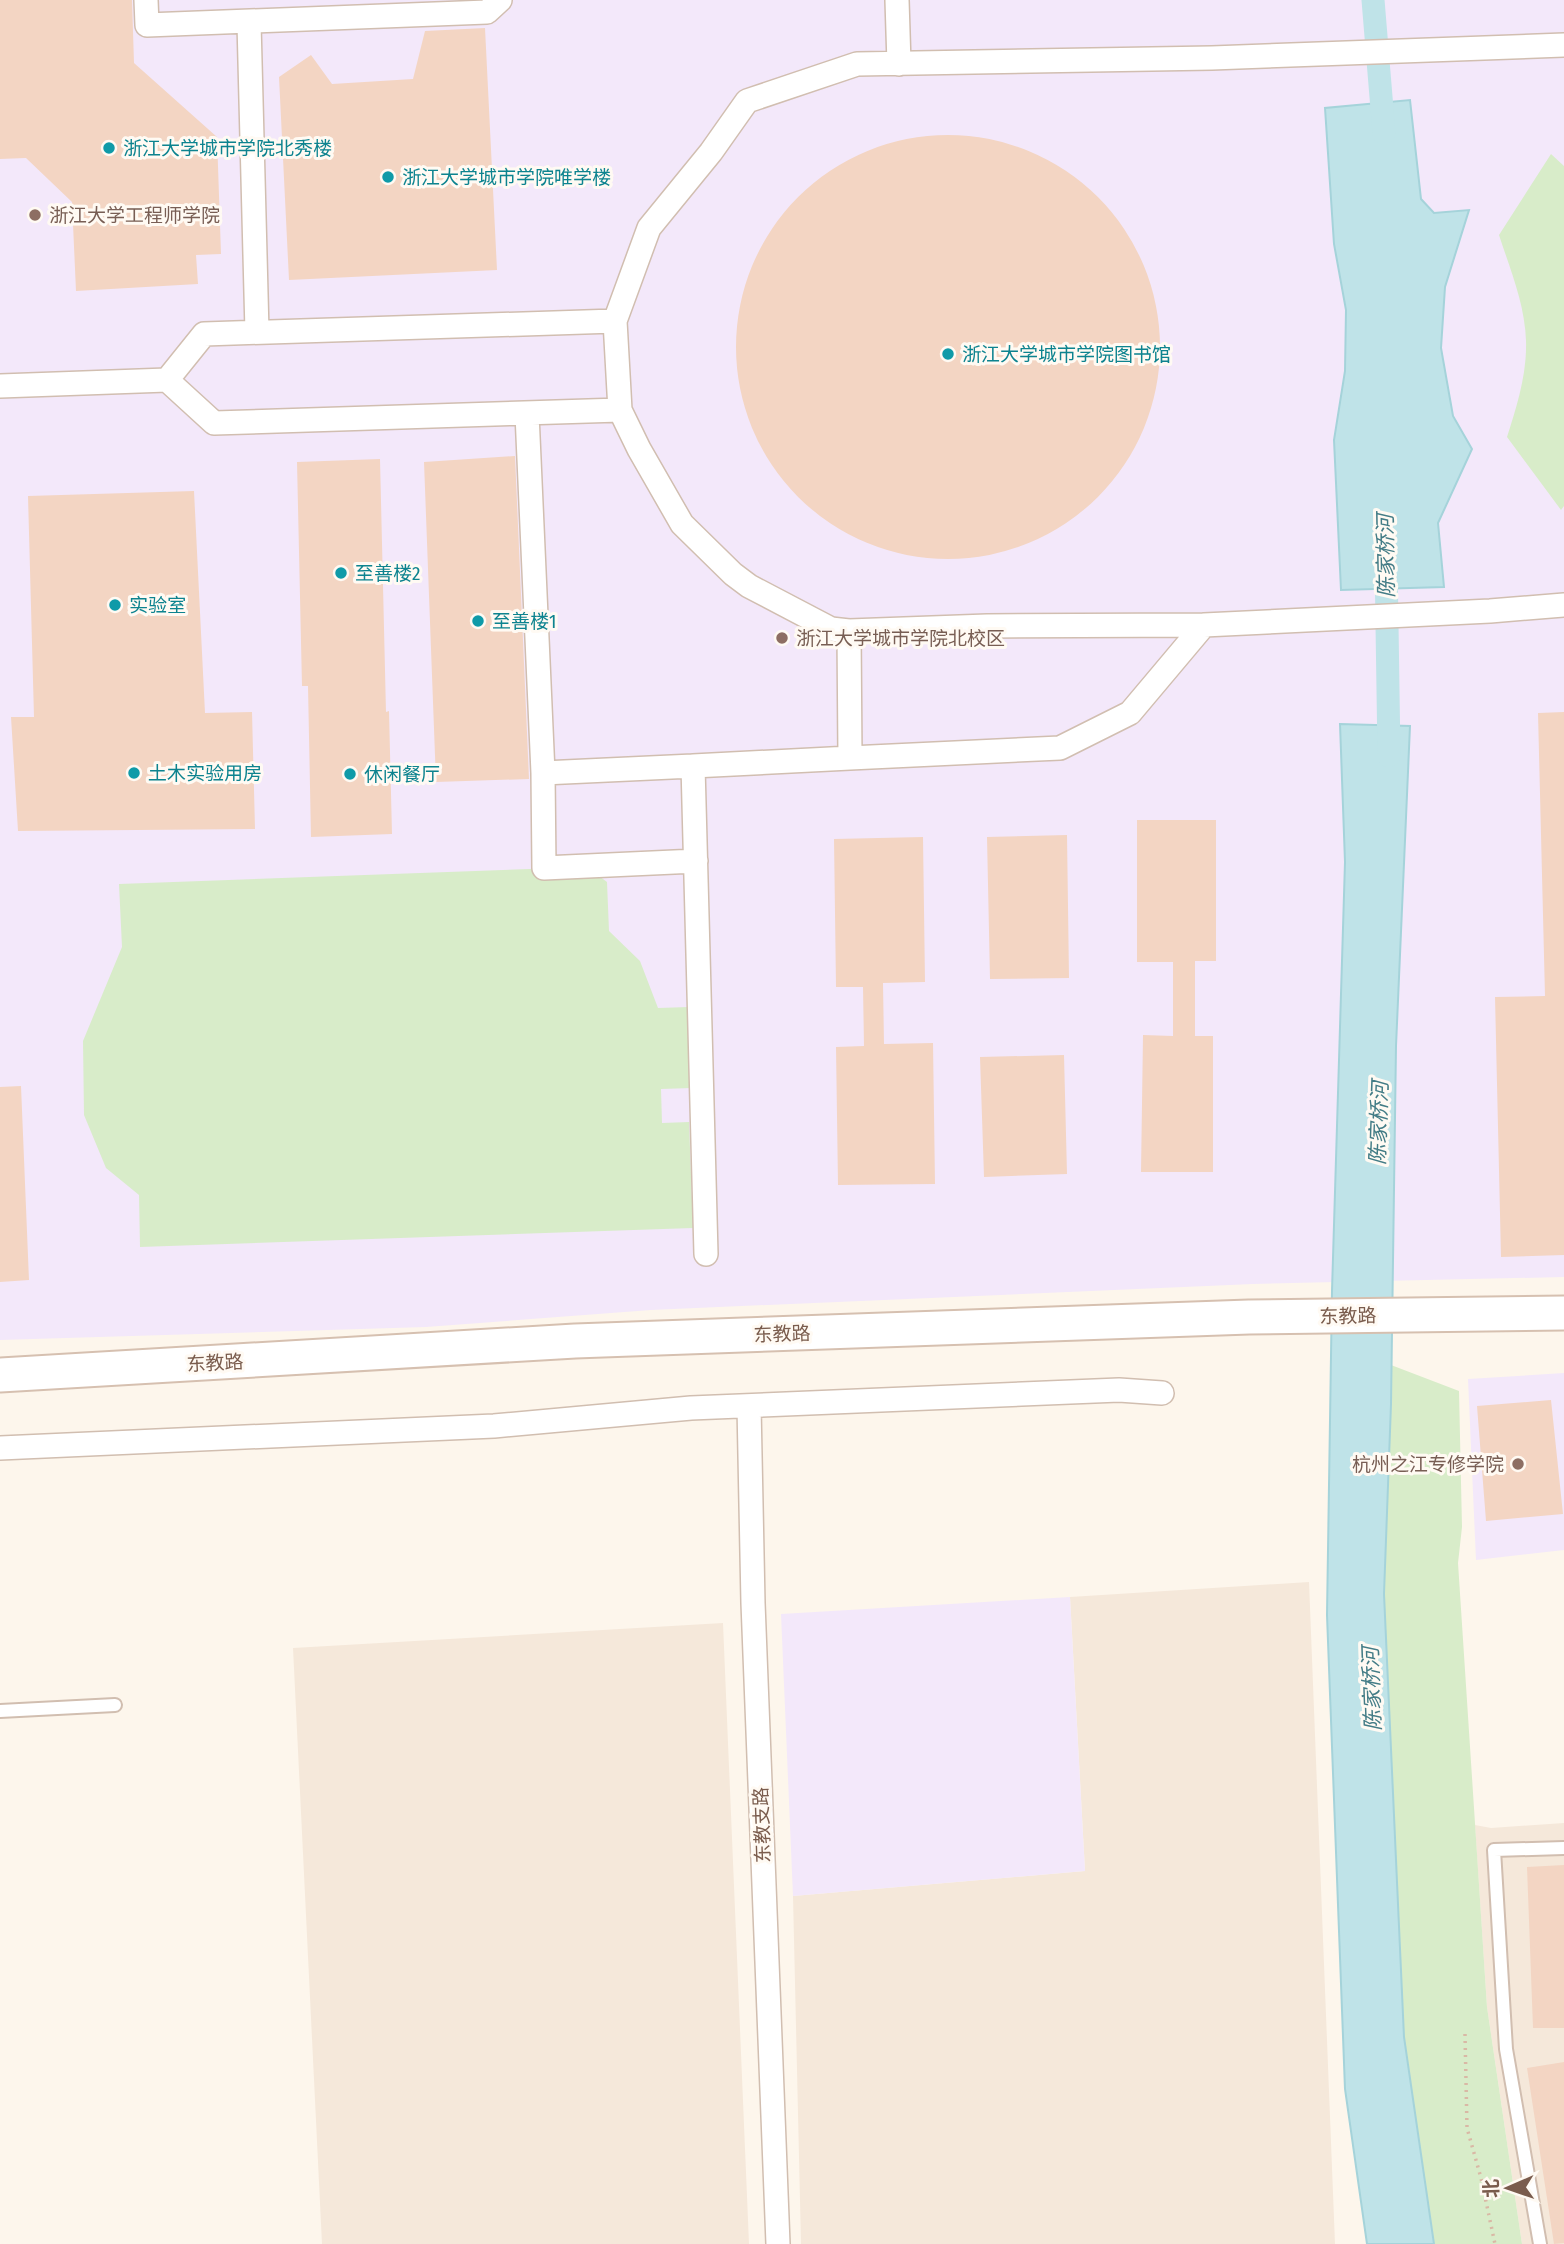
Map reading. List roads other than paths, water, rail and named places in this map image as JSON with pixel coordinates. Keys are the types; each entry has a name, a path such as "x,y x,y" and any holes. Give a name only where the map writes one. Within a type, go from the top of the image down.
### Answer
{"street":[{"path":"146,0 147,25 487,12 500,0"},
{"path":"897,0 899,64"},
{"path":"249,23 257,332"},
{"path":"1564,45 1212,58 857,64 747,100 711,152 649,228 615,321 620,411 682,524 749,586 831,629 849,631 987,626 1204,625 1564,605"},
{"path":"167,380 204,334 615,321"},
{"path":"0,386 167,380 214,423 620,411"},
{"path":"527,414 543,773 544,868 696,861"},
{"path":"543,773 1060,748 1130,713 1204,625"},
{"path":"849,631 850,758"},
{"path":"693,766 706,1254"},
{"name":"东教路","path":"1472,1322 1564,1313"},
{"name":"东教路","path":"0,1376 575,1341 1472,1322 1564,1328"},
{"name":"东教路","path":"0,1391 1251,1325"},
{"path":"0,1448 494,1426 691,1408 1119,1390 1162,1393"},
{"name":"东教支路","path":"749,1406 753,1603 778,2244"}],"lane":[{"path":"0,1711 115,1705"},
{"path":"1540,2244 1506,2049 1494,1850 1564,1848"}],"water":[{"path":"1410,100 1421,199 1434,213 1469,210 1445,287 1441,348 1453,416 1472,449 1438,523 1444,587 1341,590 1334,440 1345,371 1346,310 1334,244 1325,108"},
{"path":"1340,724 1410,726 1396,1046 1391,1404 1384,1594 1404,2037 1434,2244 1367,2244 1345,2089 1327,1615 1332,1291 1345,862"}],"waterway":[{"name":"陈家桥河","path":"1373,0 1384,133"},
{"name":"陈家桥河","path":"1386,559 1389,756"}],"place":[{"name":"浙江大学城市学院北秀楼","path":"109,148"},
{"name":"浙江大学城市学院唯学楼","path":"388,177"},
{"name":"浙江大学工程师学院","path":"35,215"},
{"name":"浙江大学城市学院图书馆","path":"948,354"},
{"name":"至善楼2","path":"341,573"},
{"name":"实验室","path":"115,605"},
{"name":"至善楼1","path":"478,621"},
{"name":"浙江大学城市学院北校区","path":"782,638"},
{"name":"土木实验用房","path":"134,773"},
{"name":"休闲餐厅","path":"350,774"},
{"name":"杭州之江专修学院","path":"1518,1464"}]}
